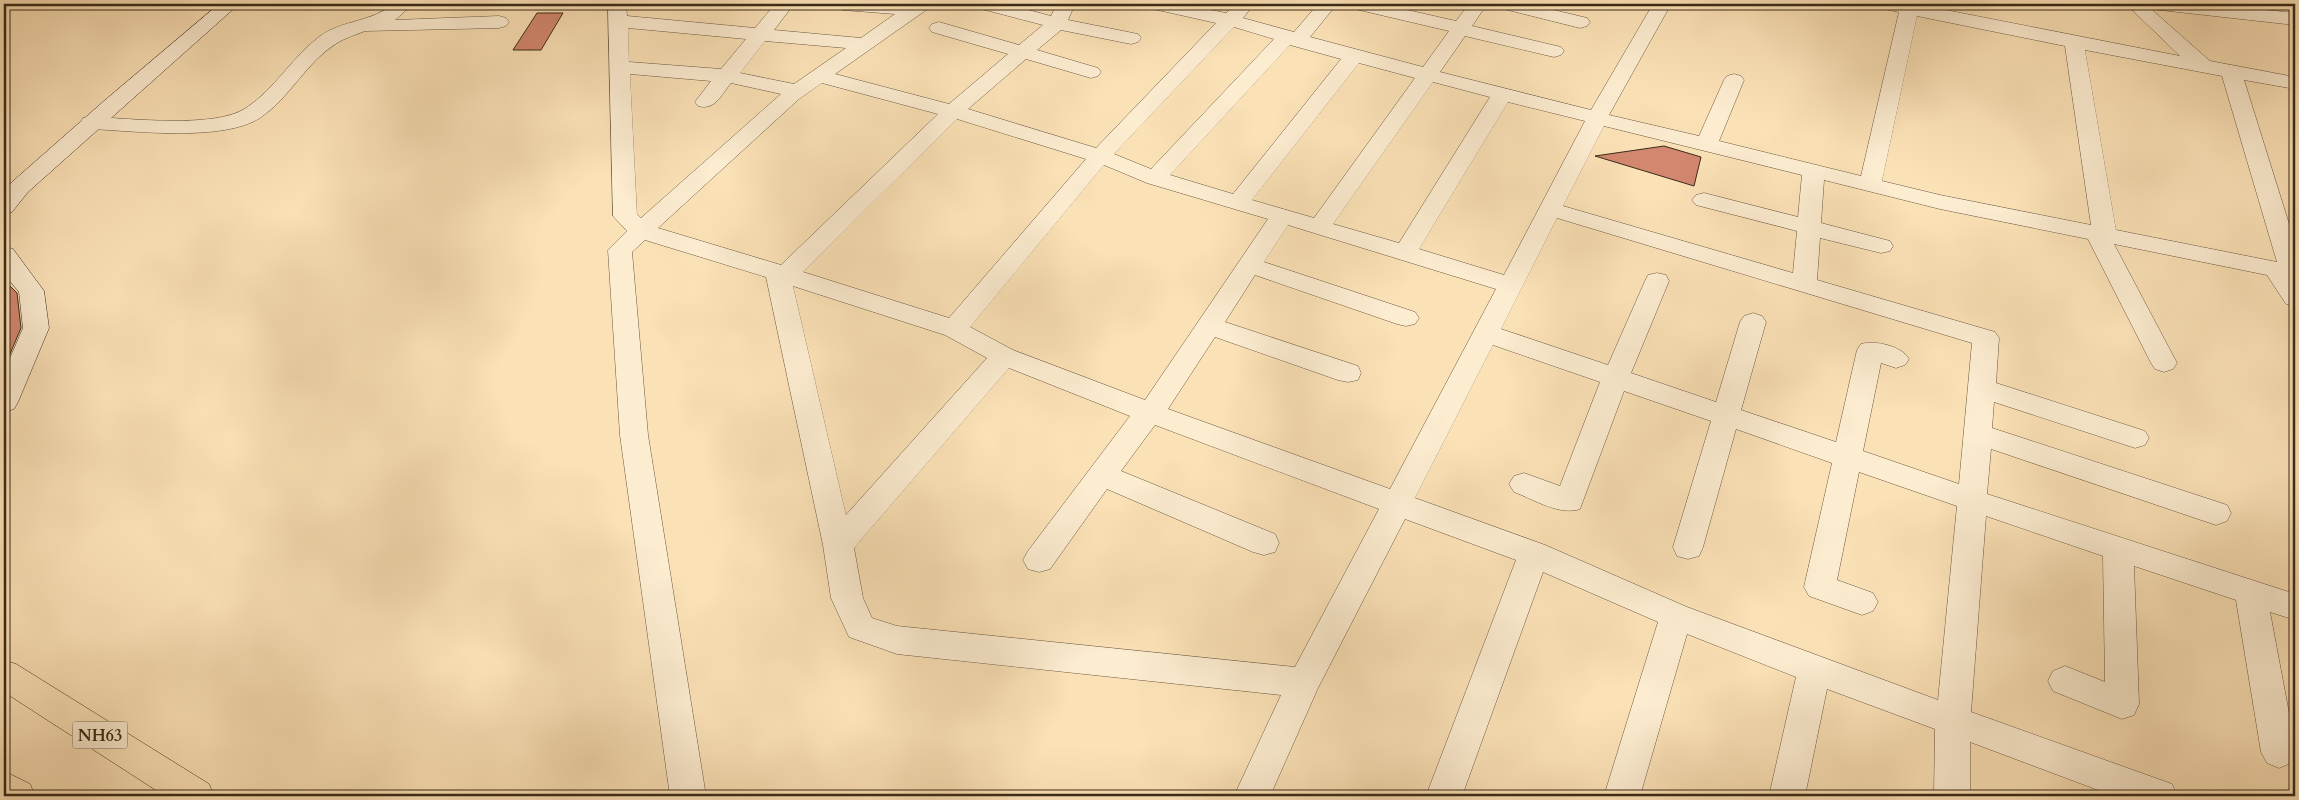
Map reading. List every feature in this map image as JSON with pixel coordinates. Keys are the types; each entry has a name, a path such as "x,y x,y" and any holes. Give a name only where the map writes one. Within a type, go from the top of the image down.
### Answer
{"highway":[{"name":"NH63","path":"4,674 196,796"},
{"path":"4,788 17,796"}],"street":[{"path":"4,207 20,188 91,123 230,4"},
{"path":"91,123 207,125 236,121 254,113 320,46 339,33 384,18 404,4"},
{"path":"705,102 785,4"},
{"path":"843,4 918,7"},
{"path":"985,4 1061,13 1131,38"},
{"path":"1160,4 1230,20 1291,40 1814,172 2101,235 2287,271"},
{"path":"954,329 1100,156 1245,4"},
{"path":"1155,178 1328,4"},
{"path":"1358,4 1554,52"},
{"path":"1319,227 1426,74 1478,4"},
{"path":"1507,4 1580,22"},
{"path":"1252,796 1304,683 1597,118 1662,4"},
{"path":"1886,4 2074,43 2295,83"},
{"path":"2135,4 2203,66"},
{"path":"2155,4 2219,7 2295,19"},
{"path":"688,796 634,435 620,250 808,83 918,7"},
{"path":"1870,185 1909,8"},
{"path":"865,44 761,34 617,12 625,216 641,231 782,273 954,329 1004,356 1397,505 1534,554 1676,616 1953,721 2105,786 2159,796"},
{"path":"782,273 953,112 1023,51 1061,13"},
{"path":"356,28 499,22"},
{"path":"939,28 1091,72"},
{"path":"2074,43 2101,235 2164,363"},
{"path":"1237,204 1354,56"},
{"path":"620,67 808,83 953,112 1100,156 1155,178 1237,204 1511,285"},
{"path":"2231,71 2295,298"},
{"path":"1706,145 1734,80"},
{"path":"1405,253 1502,94"},
{"path":"1804,284 1814,172"},
{"path":"1704,200 1881,246"},
{"path":"1550,209 1986,338 1953,721 1952,796"},
{"path":"1039,560 1141,422 1151,413 1282,216"},
{"path":"4,254 12,268 31,291 36,328 4,402"},
{"path":"1250,265 1406,318"},
{"path":"782,273 838,545 847,598 860,627 897,640 1304,683"},
{"path":"1524,484 1569,501 1616,377 1657,281"},
{"path":"1688,547 1753,322"},
{"path":"1209,326 1348,373"},
{"path":"1486,333 1972,500 2295,607"},
{"path":"1862,602 1820,586 1870,350 1896,359"},
{"path":"838,545 1004,356"},
{"path":"1982,388 2135,438"},
{"path":"1978,434 2216,513"},
{"path":"1102,474 1264,543"},
{"path":"2065,681 2122,704 2118,548"},
{"path":"1444,796 1534,554"},
{"path":"2250,592 2280,752"},
{"path":"1622,796 1676,616"},
{"path":"1787,796 1815,668"}],"building":[{"path":"537,13 563,13 541,50 513,50"},
{"path":"1664,146 1701,157 1694,186 1595,156"},
{"path":"4,280 17,293 21,328 4,368"}]}
